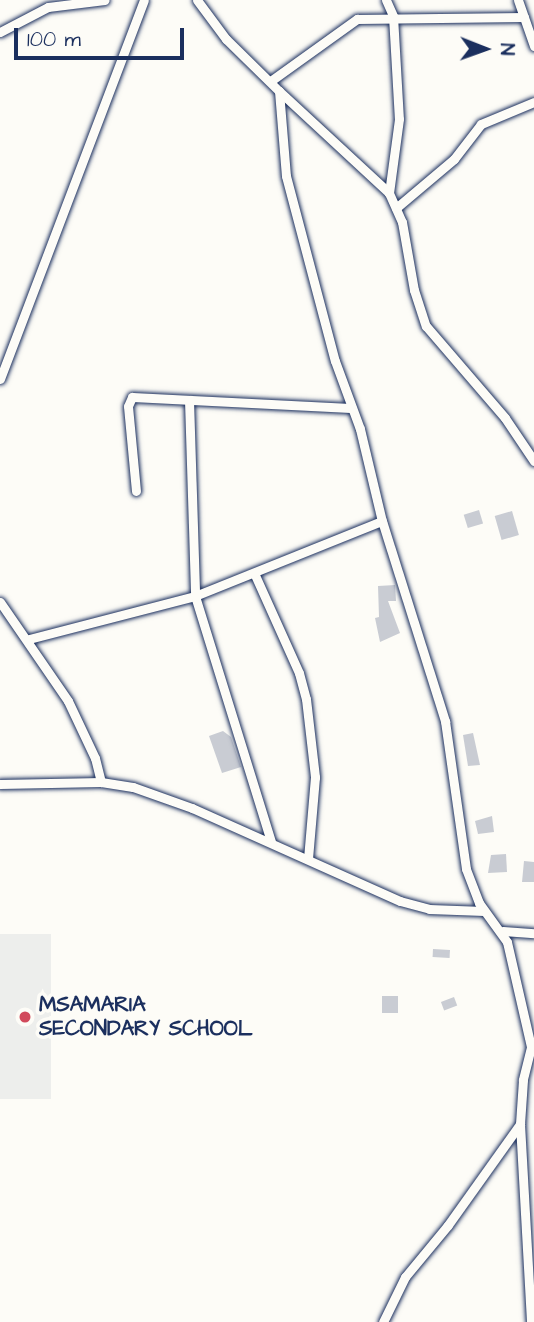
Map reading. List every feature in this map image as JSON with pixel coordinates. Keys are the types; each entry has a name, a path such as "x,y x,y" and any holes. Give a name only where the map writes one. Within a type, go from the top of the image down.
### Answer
{"street":[{"path":"0,33 48,7 105,0"},
{"path":"0,379 144,0"},
{"path":"197,0 226,39 388,193 396,208 426,326 505,418 534,461"},
{"path":"386,0 393,16 399,119 388,193"},
{"path":"518,0 534,46"},
{"path":"272,80 357,19 393,16 524,17"},
{"path":"279,91 285,176 382,521 440,702 459,811 460,843 472,891 484,911 503,931 531,1047 523,1080 520,1124 531,1322"},
{"path":"396,208 454,159 481,124 534,102"},
{"path":"136,491 130,400 189,400 351,408"},
{"path":"189,400 195,596 271,842"},
{"path":"29,639 195,596 255,575 382,521"},
{"path":"255,575 299,673 306,699 315,777 308,858"},
{"path":"0,602 29,639 86,736 101,782"},
{"path":"0,784 101,782 133,787 271,842 308,858 334,876 400,901 429,909 484,911"},
{"path":"503,931 534,933"},
{"path":"383,1322 397,1288 520,1124"}],"shaded area":[{"name":"MSAMARIA SECONDARY SCHOOL","path":"0,934 51,934 51,1099 0,1099"}],"building":[{"path":"479,510 483,523 468,528 464,515"},
{"path":"512,511 519,535 502,540 495,516"},
{"path":"395,585 396,601 388,601 400,633 380,642 375,618 379,617 378,586"},
{"path":"223,731 231,737 241,767 222,773 209,736"},
{"path":"473,733 480,765 468,766 463,735"},
{"path":"492,816 494,832 478,834 475,821"},
{"path":"506,854 507,872 488,873 491,855"},
{"path":"524,861 534,862 534,882 522,882"},
{"path":"433,949 450,950 450,958 433,957"},
{"path":"382,996 398,996 398,1013 382,1013"},
{"path":"454,997 457,1005 444,1010 441,1002"}],"place":[{"name":"MSAMARIA SECONDARY SCHOOL","path":"25,1017"}]}
